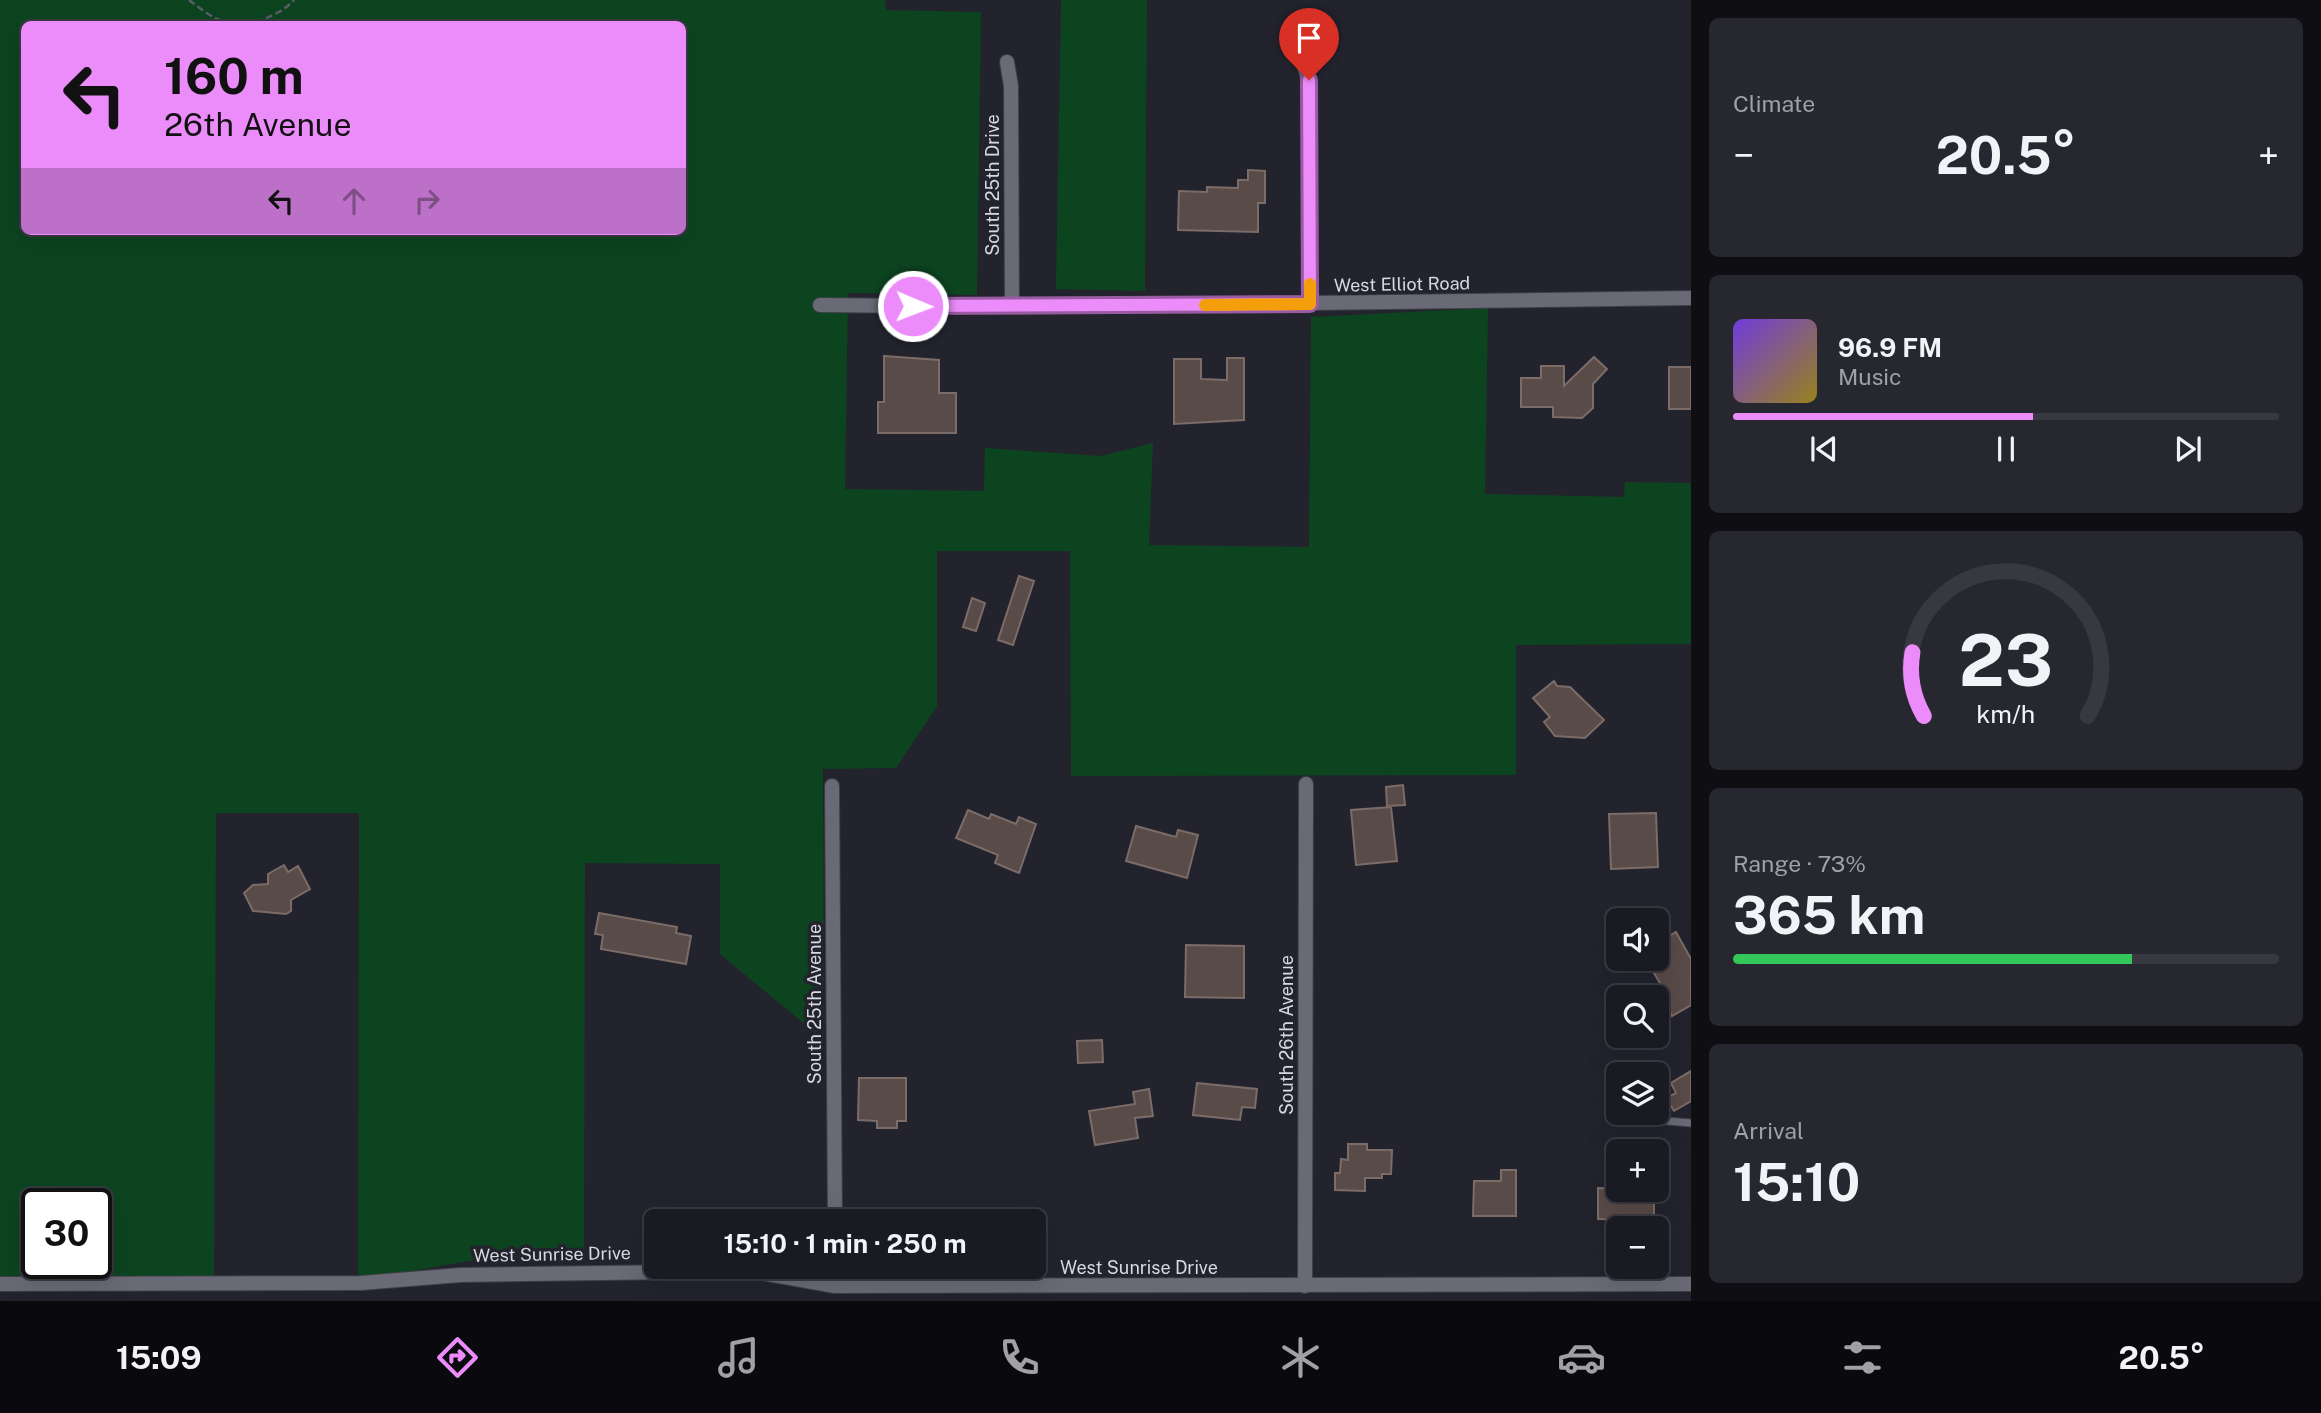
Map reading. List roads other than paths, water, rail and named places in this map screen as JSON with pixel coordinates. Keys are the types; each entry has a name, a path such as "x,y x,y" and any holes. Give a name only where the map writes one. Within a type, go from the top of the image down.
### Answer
{"street":[{"path":"1293,32 1309,80 1310,304"},
{"name":"South 25th Drive","path":"1007,62 1010,86 1012,307"},
{"name":"West Elliot Road","path":"820,305 1012,307 1691,298"},
{"name":"South 26th Avenue","path":"1305,1286 1306,784"},
{"name":"South 25th Avenue","path":"832,786 835,1209"},
{"name":"West Sunrise Drive","path":"0,1284 361,1283 460,1275 750,1271 835,1286 1691,1284"},
{"path":"835,1279 835,1286"}],"lane":[{"path":"1669,1121 1691,1123"}]}
